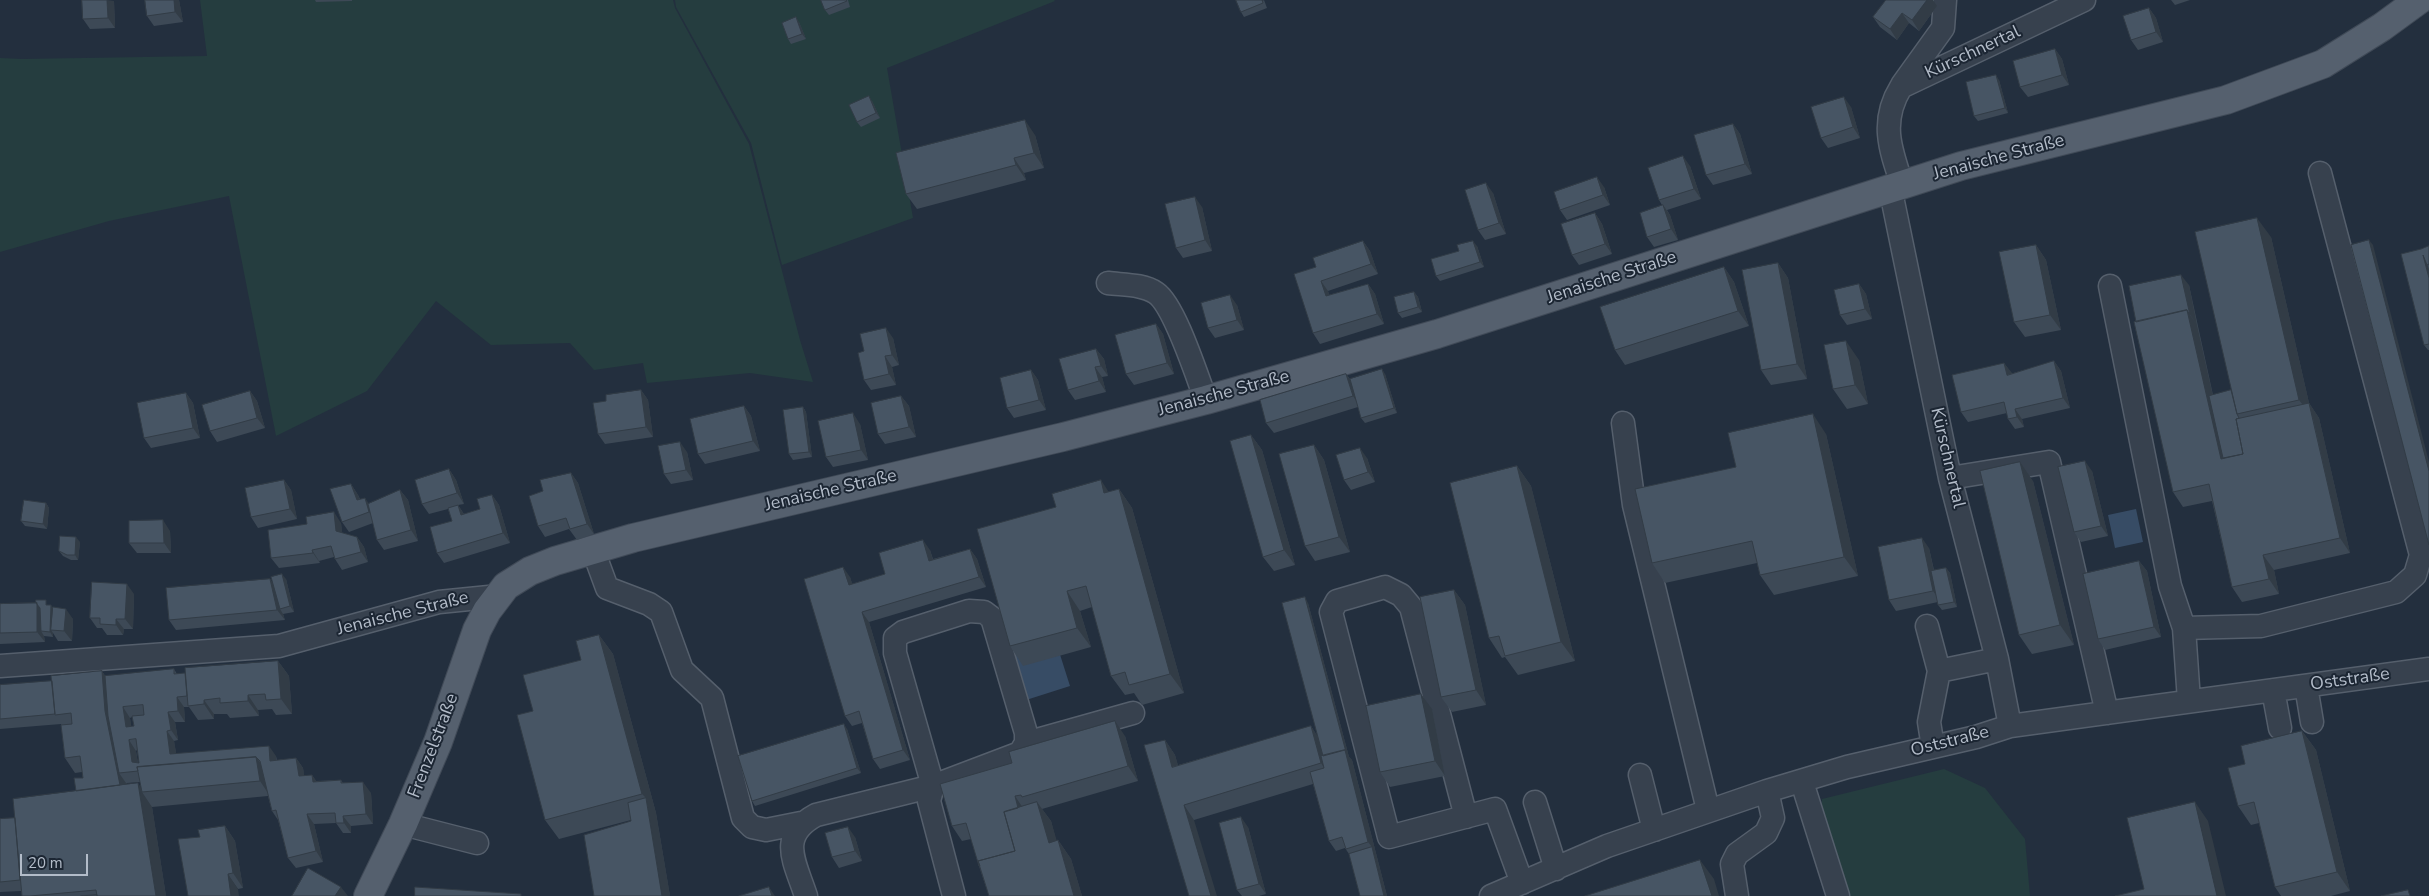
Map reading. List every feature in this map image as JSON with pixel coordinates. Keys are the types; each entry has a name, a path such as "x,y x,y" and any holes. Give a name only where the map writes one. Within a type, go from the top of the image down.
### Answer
{"main road":[{"name":"Jenaische Straße","path":"498,596 506,586 530,572 593,550 1206,400 1474,323 1961,166 2226,100 2323,64 2382,27 2419,0"},
{"name":"Frenzelstraße","path":"368,896 403,824 438,742 477,630 498,596"}],"street":[{"path":"1900,87 1943,28 1945,0"},
{"name":"Kürschnertal","path":"2010,726 1998,659 1950,478 1896,186 1889,141 1888,118 1892,101 1900,87 2084,0"},
{"path":"2184,628 2261,626 2396,592 2415,575 2421,555 2320,173"},
{"path":"1108,283 1141,287 1157,293 1169,306 1206,400"},
{"path":"2110,286 2170,586 2184,628 2189,701"},
{"path":"1623,423 1634,505 1708,810"},
{"path":"1950,478 2049,462 2107,713"},
{"path":"593,550 607,588 649,604 661,612 682,670 712,698 744,818 752,828 766,830 801,823 816,816 933,786 1020,753 1026,743 1026,732 992,618 984,612 969,611 903,632 895,638 896,653 933,786 929,801 954,896"},
{"path":"1466,817 1411,607 1401,595 1385,587 1338,601 1331,612 1389,837 1496,810 1504,891"},
{"name":"Jenaische Straße","path":"0,666 279,646 438,602 498,596"},
{"path":"1927,626 1939,671 1929,722 1933,747"},
{"path":"1939,671 1998,659"},
{"name":"Oststraße","path":"1504,891 1607,846 1708,810 1847,767 1933,747 2010,726 2429,669"},
{"path":"2306,686 2312,722"},
{"path":"2273,690 2280,728"},
{"path":"1026,743 1133,713"},
{"path":"1640,775 1654,830"},
{"path":"1802,782 1838,896"},
{"path":"1737,896 1732,864 1737,854 1766,834 1773,818 1767,791"},
{"path":"1535,802 1556,869"},
{"path":"801,823 792,840 792,852 806,896"},
{"path":"403,824 477,843"}],"green space":[{"path":"200,0 673,0 675,8 749,144 800,340 813,382 750,373 647,383 643,363 594,370 570,343 491,345 436,301 367,391 276,436 229,196 109,221 0,252 0,58 207,56"},
{"path":"675,0 1055,1 887,68 913,218 782,265 751,143 676,7"},
{"path":"1944,769 1985,788 2025,839 2030,896 1847,896 1821,814 1822,799"}],"water":[{"path":"2136,509 2143,542 2115,548 2108,515"},
{"path":"1050,623 1070,686 1023,701 1003,637"}],"building":[{"path":"82,0 107,0 108,18 83,19"},
{"path":"145,0 174,0 175,12 147,16"},
{"path":"821,0 846,0 847,1 825,10"},
{"path":"1236,0 1262,0 1263,3 1241,12"},
{"path":"1886,0 1927,0 1912,20 1902,13 1890,29 1873,17"},
{"path":"2149,8 2156,32 2131,40 2123,16"},
{"path":"796,17 802,34 788,39 782,23"},
{"path":"2055,49 2062,75 2020,87 2013,61"},
{"path":"1996,75 2005,108 1974,116 1966,82"},
{"path":"869,96 876,113 857,122 849,105"},
{"path":"1844,97 1853,127 1821,138 1811,107"},
{"path":"1025,120 1034,153 1014,158 1016,165 906,194 896,153"},
{"path":"1733,124 1745,164 1706,175 1694,135"},
{"path":"1683,156 1694,189 1659,200 1648,168"},
{"path":"1597,177 1603,195 1560,210 1554,192"},
{"path":"1486,183 1499,223 1478,230 1465,190"},
{"path":"1195,197 1205,240 1176,248 1165,204"},
{"path":"1663,205 1671,229 1647,237 1640,213"},
{"path":"1595,213 1605,244 1572,255 1561,224"},
{"path":"2257,218 2299,400 2237,414 2195,232"},
{"path":"2369,240 2429,471 2429,545 2351,245"},
{"path":"1363,241 1371,264 1321,281 1326,296 1368,284 1377,314 1313,333 1294,274 1316,267 1313,258"},
{"path":"1473,241 1480,262 1436,276 1431,259 1459,251 1457,245"},
{"path":"2036,245 2050,315 2014,322 1999,252"},
{"path":"2429,246 2429,264 2427,265 2423,255 2429,278 2429,344 2424,345 2401,254"},
{"path":"1778,263 1797,364 1761,370 1742,270"},
{"path":"1724,267 1738,311 1615,350 1600,307"},
{"path":"2181,275 2190,315 2187,310 2136,322 2129,286"},
{"path":"1859,284 1865,309 1840,315 1834,290"},
{"path":"1414,292 1418,307 1398,313 1394,297"},
{"path":"1230,295 1237,320 1208,328 1201,303"},
{"path":"2187,310 2221,459 2243,454 2236,419 2309,403 2340,538 2263,555 2269,579 2232,587 2209,484 2173,492 2134,322"},
{"path":"1156,324 1167,363 1126,374 1115,335"},
{"path":"886,328 892,355 885,356 889,374 864,380 858,353 864,351 860,334"},
{"path":"1846,341 1855,385 1833,389 1824,345"},
{"path":"1096,349 1101,366 1095,367 1099,381 1068,390 1059,359"},
{"path":"2054,361 2063,398 2015,409 2017,417 2008,419 2004,402 1961,412 1952,375 2004,363 2007,375"},
{"path":"1382,369 1394,408 1361,418 1350,379"},
{"path":"1031,370 1039,400 1007,408 1000,378"},
{"path":"1346,374 1353,396 1266,423 1260,400"},
{"path":"641,390 646,427 598,434 593,403 606,401 606,395"},
{"path":"2231,390 2239,418 2236,419 2243,454 2223,458 2209,396"},
{"path":"250,391 257,418 210,431 202,405"},
{"path":"186,393 193,428 144,438 137,403"},
{"path":"901,396 909,427 878,434 871,403"},
{"path":"744,406 753,441 698,454 690,419"},
{"path":"803,407 809,452 789,454 783,410"},
{"path":"853,413 861,450 826,457 818,421"},
{"path":"1813,414 1844,557 1760,575 1752,541 1652,563 1635,489 1736,467 1728,433"},
{"path":"1251,435 1284,550 1263,557 1230,441"},
{"path":"680,442 686,470 664,474 658,446"},
{"path":"1314,445 1339,537 1305,546 1279,454"},
{"path":"1360,448 1368,472 1344,480 1336,455"},
{"path":"2085,461 2101,526 2074,532 2058,467"},
{"path":"2020,462 2060,625 2019,635 1980,471"},
{"path":"1517,466 1561,642 1505,656 1499,636 1489,638 1450,483"},
{"path":"449,469 457,493 422,504 415,480"},
{"path":"571,473 587,524 570,529 566,518 538,526 529,496 543,491 540,480"},
{"path":"284,480 290,509 251,517 245,488"},
{"path":"1101,480 1104,493 1119,489 1170,674 1129,685 1125,672 1111,676 1086,586 1067,591 1077,628 1010,646 977,529 1056,507 1052,494"},
{"path":"351,484 357,500 365,498 369,512 342,522 330,489"},
{"path":"400,490 411,530 377,540 368,504"},
{"path":"492,495 503,533 437,553 430,527 452,521 448,508 458,505 461,515 480,509 477,499"},
{"path":"24,500 46,503 43,524 21,521"},
{"path":"334,512 336,531 357,537 361,552 335,559 331,546 312,550 313,553 271,558 268,530 307,524 306,517"},
{"path":"163,520 164,543 129,543 129,521"},
{"path":"60,536 76,537 75,555 67,555 59,551"},
{"path":"1922,538 1933,591 1889,600 1878,547"},
{"path":"923,540 929,561 970,549 979,577 862,612 903,750 873,759 859,711 845,716 804,579 843,567 849,585 885,574 879,553"},
{"path":"2139,561 2154,627 2098,639 2083,574"},
{"path":"1946,568 1954,602 1938,605 1931,571"},
{"path":"282,574 290,606 280,609 271,577"},
{"path":"270,579 277,610 169,620 166,588"},
{"path":"92,582 127,584 125,619 116,619 116,625 100,624 100,618 90,618"},
{"path":"1454,590 1476,690 1441,697 1420,597"},
{"path":"1305,597 1346,752 1345,750 1323,756 1282,603"},
{"path":"36,600 46,600 46,605 51,605 50,632 41,631 40,608"},
{"path":"37,603 37,632 0,633 0,604"},
{"path":"53,607 66,609 64,631 51,630"},
{"path":"599,635 642,794 545,820 517,715 533,711 523,675 581,660 576,641"},
{"path":"278,661 281,699 266,700 265,694 248,695 248,701 220,703 220,698 204,700 204,704 188,706 185,668"},
{"path":"174,669 174,674 185,673 187,696 177,697 178,711 168,712 171,730 167,731 170,754 269,746 270,761 296,758 299,776 312,775 313,782 341,780 341,783 363,782 366,814 343,816 344,823 336,823 335,813 307,814 316,851 288,858 276,810 272,811 260,761 256,757 137,767 138,771 119,773 108,716 105,676","holes":["143,705 144,715 132,716 134,726 126,727 123,707","136,739 139,763 132,762 129,740"]},
{"path":"102,671 105,711 120,785 76,791 74,778 83,778 80,756 65,758 61,725 72,724 71,713 55,715 51,676"},
{"path":"52,681 55,714 0,719 0,685"},
{"path":"1421,694 1435,761 1380,772 1366,706"},
{"path":"1115,721 1128,766 1022,797 1021,795 1015,796 1018,808 1004,812 1015,851 978,861 979,866 966,823 952,826 940,784 1012,763 1009,752"},
{"path":"844,724 857,768 752,801 738,756"},
{"path":"1311,726 1321,763 1184,805 1211,896 1189,896 1144,745 1165,740 1172,767"},
{"path":"2302,731 2337,872 2275,887 2254,802 2238,806 2228,768 2245,764 2241,746"},
{"path":"1345,750 1368,842 1346,849 1342,837 1329,841 1310,772 1324,768 1321,756"},
{"path":"256,757 260,781 142,792 137,767"},
{"path":"138,783 156,896 97,896 96,890 22,896 13,799"},
{"path":"646,798 662,896 594,896 584,835 631,821 628,803"},
{"path":"1037,802 1049,843 1058,840 1074,896 989,896 978,861 1015,851 1004,812"},
{"path":"2195,802 2217,896 2115,896 2144,889 2127,818"},
{"path":"1241,817 1259,884 1237,890 1219,823"},
{"path":"15,818 20,880 0,882 0,819"},
{"path":"225,826 233,873 228,874 231,896 188,896 178,839 200,837 198,830"},
{"path":"848,827 855,851 832,857 825,833"},
{"path":"1372,847 1384,896 1360,896 1349,854"},
{"path":"1700,860 1712,896 1585,896"},
{"path":"308,868 341,887 335,896 292,896"},
{"path":"415,887 521,894 521,896 415,896"},
{"path":"769,887 772,896 739,896"},
{"path":"2408,890 2410,896 2381,896"}]}
